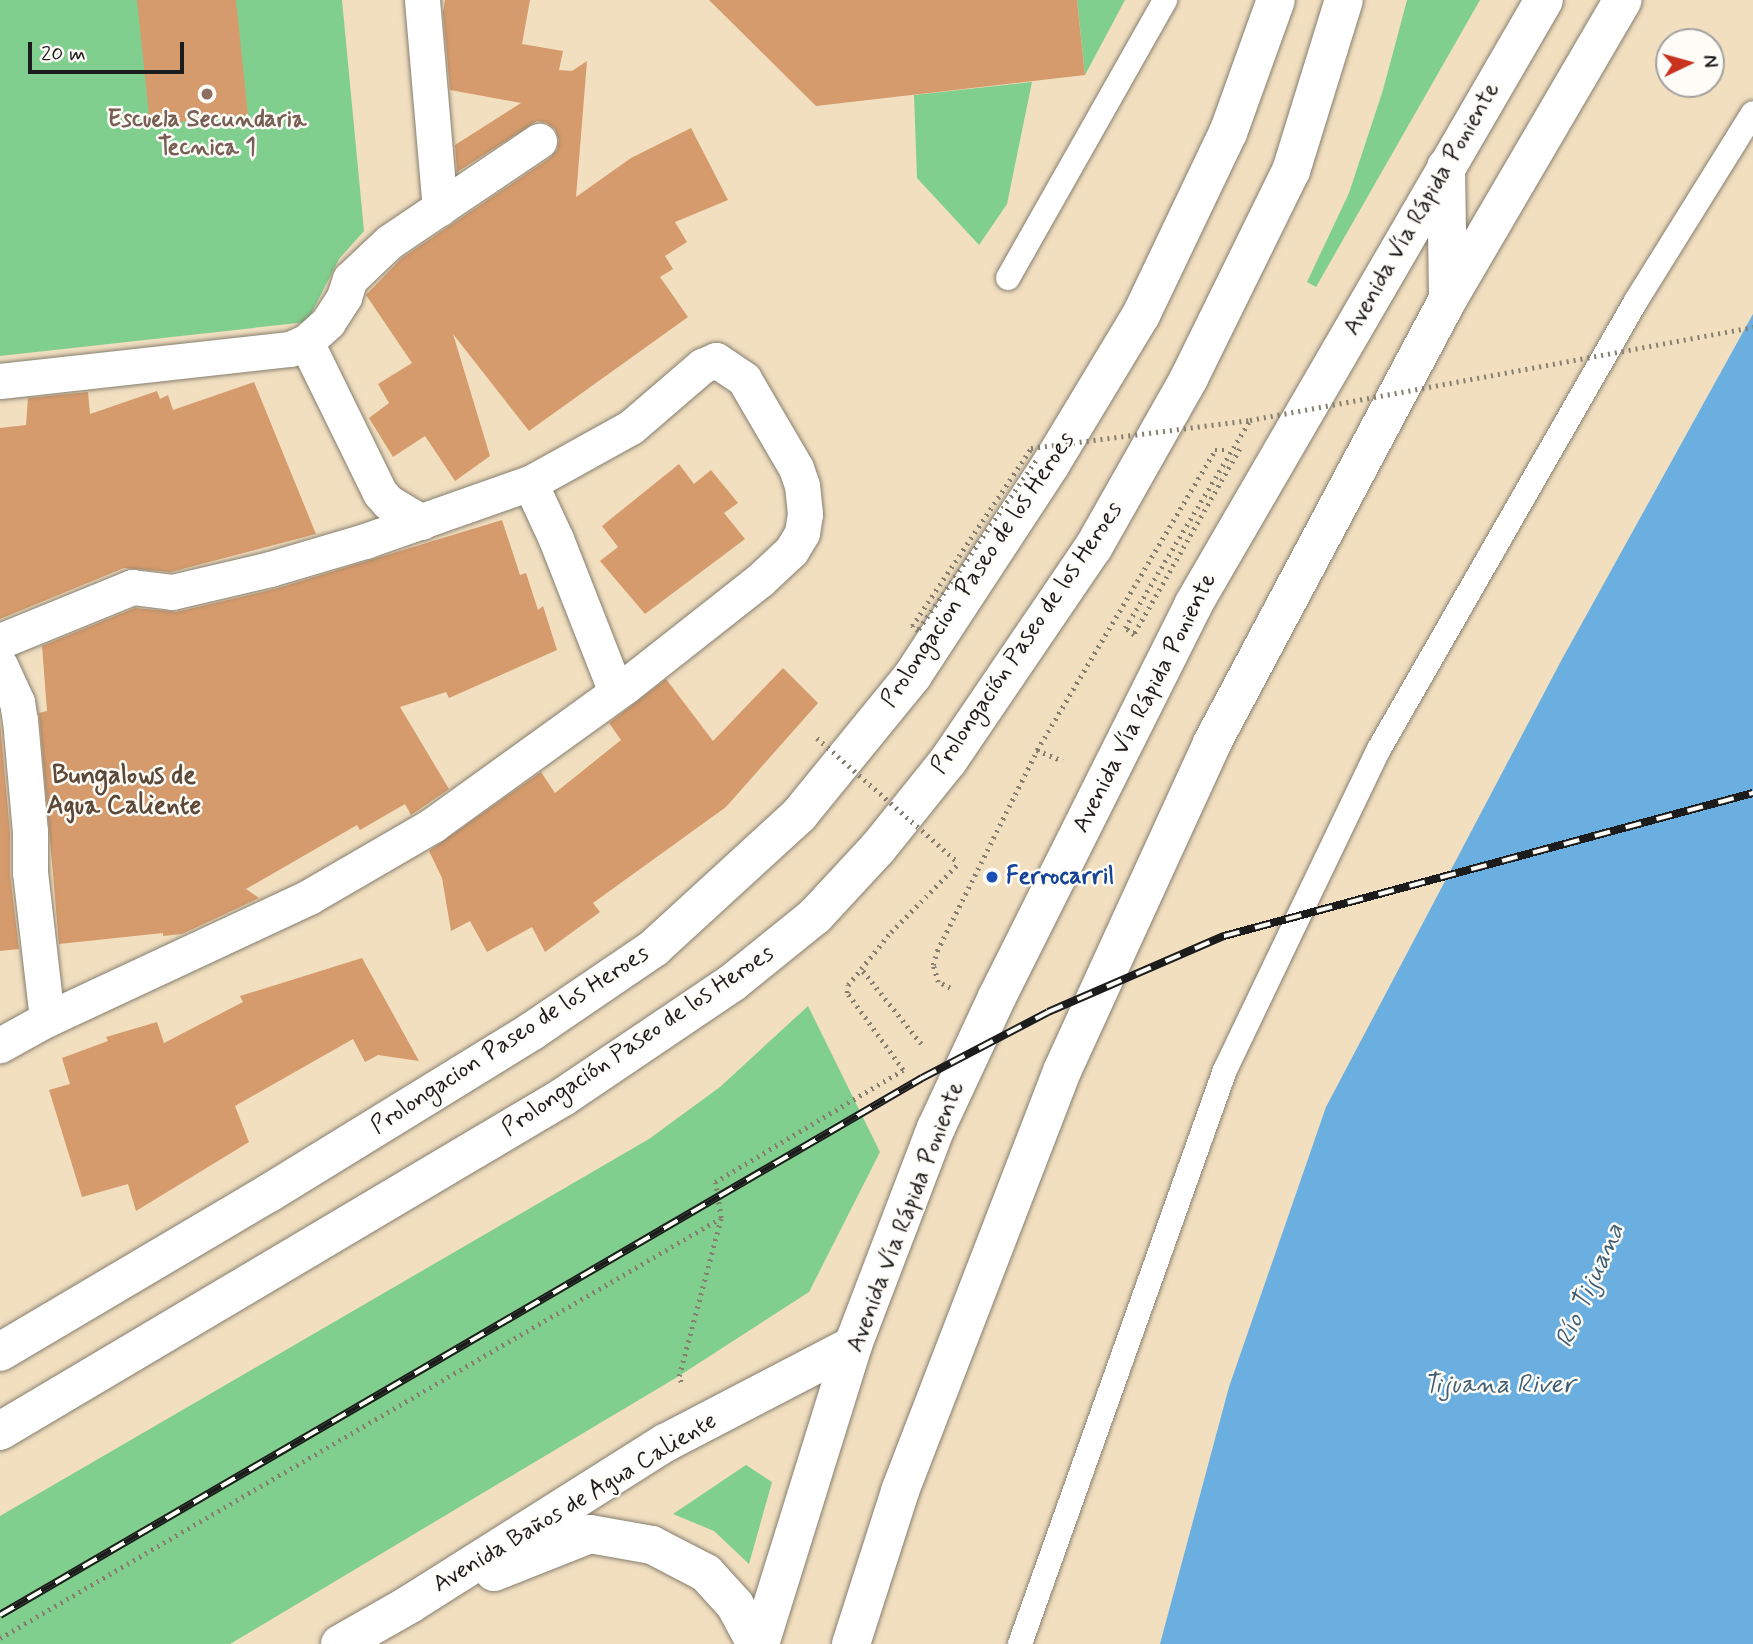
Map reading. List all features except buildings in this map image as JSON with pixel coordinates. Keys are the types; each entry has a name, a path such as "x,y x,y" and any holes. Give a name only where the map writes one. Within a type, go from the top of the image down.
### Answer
{"main road":[{"name":"Prolongacion Paseo de los Heroes","path":"0,1352 532,1031 654,948 720,891 799,816 913,675 1051,464 1141,314 1228,133 1276,0"},
{"name":"Prolongación Paseo de los Heroes","path":"0,1431 563,1097 732,983 815,916 878,848 948,761 1093,548 1189,378 1291,171 1344,0"},
{"name":"Avenida Vía Rápida Poniente","path":"758,1644 853,1345 936,1128 1076,835 1193,605 1544,0"},
{"path":"851,1644 900,1491 1063,1069 1212,743 1448,299 1623,0"},
{"path":"1446,167 1448,299"},
{"name":"Avenida Baños de Agua Caliente","path":"340,1644 410,1604 665,1443 853,1345"},
{"name":"Avenida Baños de Agua Caliente","path":"410,1604 590,1534 652,1545 706,1573 735,1605 758,1644"}],"street":[{"path":"422,0 440,208"},
{"path":"0,381 271,353 306,342 328,322 344,297 350,279 389,242 539,141"},
{"path":"306,342 380,493 388,502 421,522"},
{"path":"0,640 132,587 172,592 365,541 530,483 631,427 702,366 716,360 744,379 796,468 802,485 805,514 802,533 791,551 760,580 616,692 433,825 309,897 47,1019 0,1045"},
{"path":"530,483 561,551 616,692"},
{"path":"365,541 380,493"},
{"path":"0,665 17,702 20,720 30,831 30,872 47,1019"}],"lane":[{"path":"1008,278 1165,0"},
{"path":"1020,1644 1224,1070 1378,749 1636,301 1753,113"}],"path":[{"path":"1036,461 918,631 912,626 1031,448 1250,420 1753,327"},
{"path":"1037,750 1214,450 1227,450 1240,449 1133,635 1125,628 1181,536 1229,454 1236,443 1243,431 1250,420"},
{"path":"679,1376 721,1218 715,1182 903,1070 847,993 848,985 891,932 959,863 817,738"},
{"path":"861,969 921,1044"},
{"path":"0,1638 721,1218"}],"green space":[{"name":"Escuela Secundaria Tecnica 1","path":"0,0 342,0 364,231 339,259 307,322 0,356"},
{"path":"1077,0 1125,0 1085,75"},
{"path":"1407,0 1480,0 1316,287 1307,282 1349,193 1383,90"},
{"path":"1032,82 1007,204 979,245 917,178 914,95"},
{"path":"808,1006 880,1152 809,1292 679,1376 230,1644 0,1644 0,1516 649,1139 720,1087"},
{"path":"746,1465 772,1482 749,1564 714,1531 673,1514"}],"water":[{"name":"Tijuana River","path":"1753,314 1753,1644 1160,1644 1229,1387 1326,1107 1561,661"}],"railway":[{"path":"0,1615 922,1078 1048,1012 1224,936 1753,793"}],"place":[{"name":"Escuela Secundaria Tecnica 1","path":"207,94"},
{"name":"Ferrocarril","path":"992,877"}],"district":[{"name":"Bungalows de Agua Caliente","path":"124,792"}],"water label":[{"name":"Río Tijuana","path":"1591,1286"}]}
